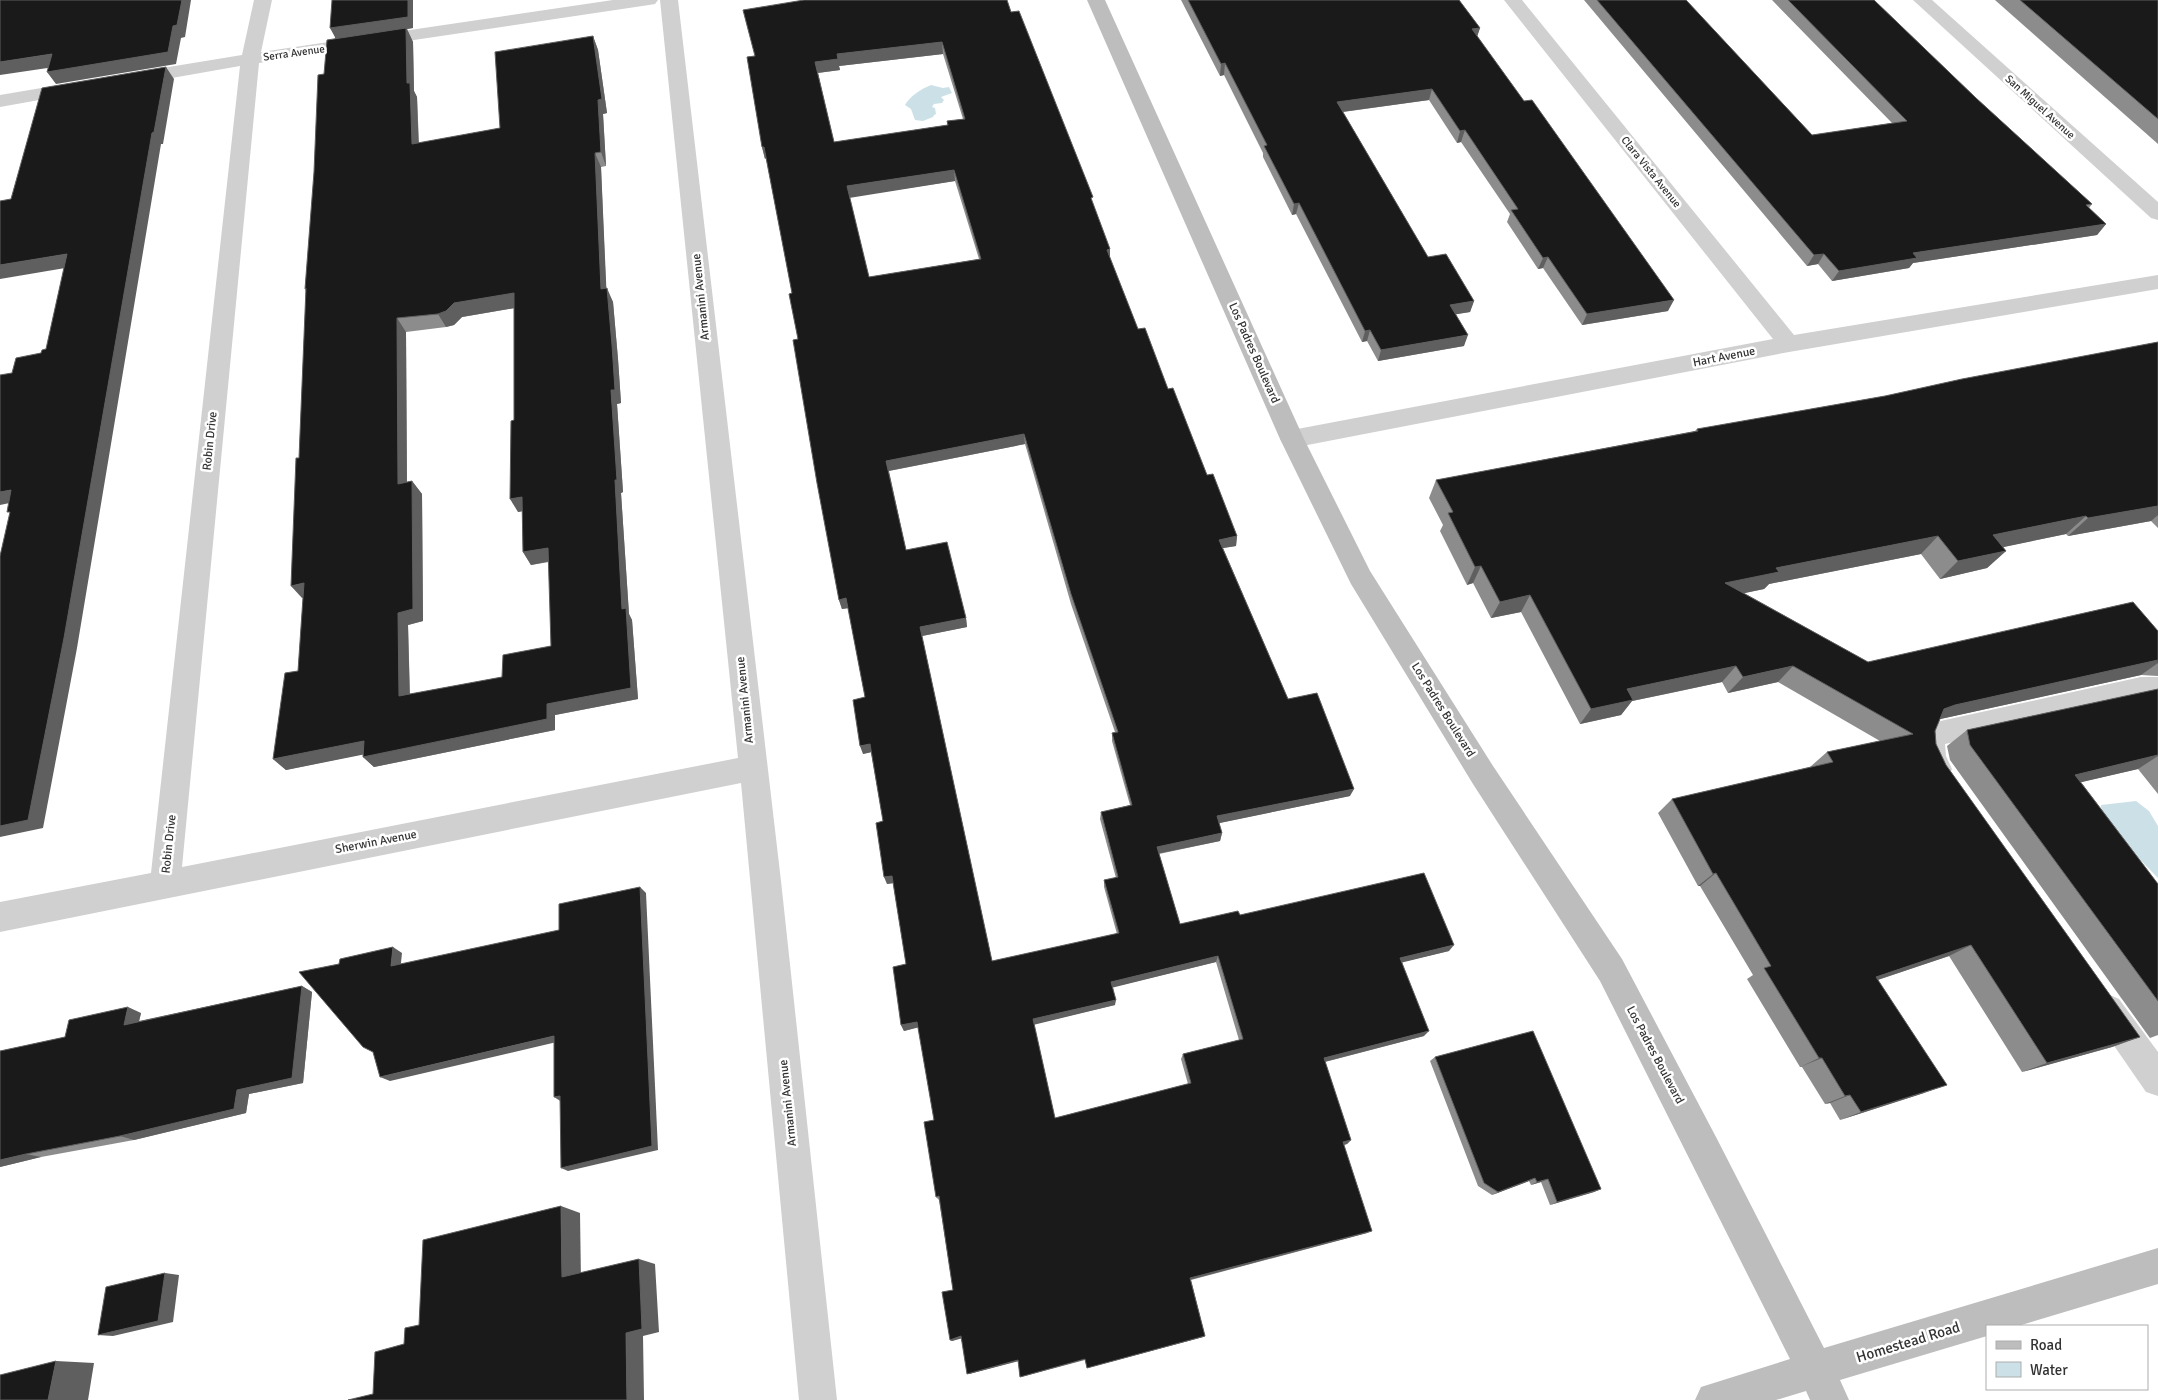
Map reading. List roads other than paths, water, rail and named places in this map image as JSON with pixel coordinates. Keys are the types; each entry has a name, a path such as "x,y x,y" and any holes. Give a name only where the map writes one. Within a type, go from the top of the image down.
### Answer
{"street":[{"name":"Robin Drive","path":"165,883 250,59 263,0"},
{"name":"Serra Avenue","path":"118,81 250,59 649,0"},
{"name":"Armanini Avenue","path":"669,0 752,768 766,881 818,1400"},
{"name":"Los Padres Boulevard","path":"1096,0 1292,439 1360,577 1483,775 1611,970 1823,1385"},
{"name":"Clara Vista Avenue","path":"1513,0 1789,344"},
{"name":"San Miguel Avenue","path":"1922,0 2158,213"},
{"path":"0,101 98,84"},
{"name":"Hart Avenue","path":"1292,439 1789,344 2158,282"},
{"path":"1955,794 1930,755 1930,743 1936,734 2142,689 2158,690"},
{"name":"Sherwin Avenue","path":"0,917 752,768"},
{"path":"2090,985 2158,1080"},
{"name":"Homestead Road","path":"1992,1325 2158,1266"},
{"name":"Homestead Road","path":"1714,1400 1823,1385 1986,1327"}],"water":[{"path":"931,85 943,88 949,87 952,93 941,97 944,100 942,103 934,104 932,107 935,108 936,114 933,117 923,121 915,120 911,109 905,105 916,93"},
{"path":"2136,801 2149,811 2158,826 2158,878 2102,819 2101,805"}]}
